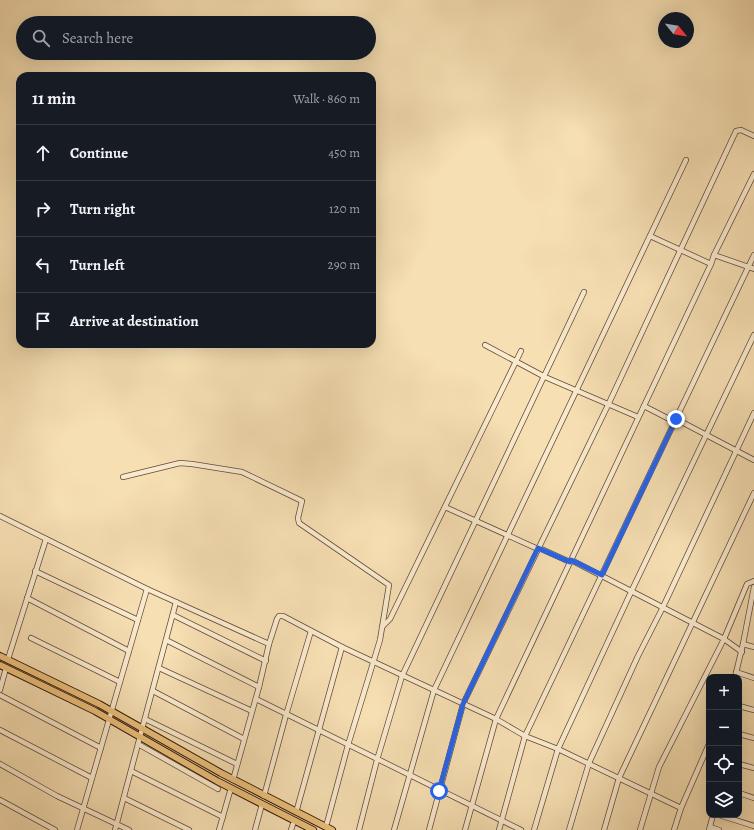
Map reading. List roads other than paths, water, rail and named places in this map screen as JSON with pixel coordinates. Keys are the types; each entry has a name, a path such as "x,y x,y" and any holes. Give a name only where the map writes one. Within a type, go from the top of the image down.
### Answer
{"main road":[{"path":"0,656 112,711 233,780 332,830"},
{"path":"3,666 109,719 231,788 313,830"}],"street":[{"path":"429,830 463,704 609,403 736,131 741,130 754,136"},
{"path":"394,830 434,690 686,160"},
{"path":"465,830 496,719 714,255 754,174"},
{"path":"650,236 711,264"},
{"path":"714,255 754,269"},
{"path":"499,830 525,736 754,255"},
{"path":"359,830 377,760 402,676 584,292"},
{"path":"534,830 558,749 754,335"},
{"path":"485,344 545,377 609,403 638,417"},
{"path":"382,627 390,619 521,351"},
{"path":"644,406 676,420 754,460"},
{"path":"569,830 589,763 638,656 663,607 754,413"},
{"path":"123,477 180,463 242,472 302,501 298,518 299,523 389,585 380,640 348,745 327,823"},
{"path":"604,830 619,778 754,493"},
{"path":"445,507 476,520 507,536 602,575 724,639 742,652"},
{"path":"0,516 147,589 269,644"},
{"path":"8,660 46,539"},
{"path":"36,571 138,620"},
{"path":"640,830 659,767 724,639 747,584 754,581"},
{"path":"78,830 147,589"},
{"path":"736,674 754,589"},
{"path":"27,598 129,651"},
{"path":"115,830 176,602"},
{"path":"173,615 266,660"},
{"path":"233,780 256,699 276,619 279,616 283,616 342,647 496,719 525,736 589,763 681,808"},
{"path":"749,617 754,619"},
{"path":"264,796 311,631"},
{"path":"31,638 120,682"},
{"path":"166,640 259,687"},
{"path":"743,644 754,647"},
{"path":"297,809 342,647"},
{"path":"0,690 3,666"},
{"path":"159,668 252,711"},
{"path":"742,676 754,678"},
{"path":"152,691 244,739"},
{"path":"0,695 101,748"},
{"path":"256,699 439,791 521,830"},
{"path":"742,707 754,710"},
{"path":"145,719 237,764"},
{"path":"0,730 92,778"},
{"path":"742,735 754,738"},
{"path":"138,744 218,788"},
{"path":"674,830 681,808 708,746"},
{"path":"0,764 84,810 129,830"},
{"path":"742,765 754,768"},
{"path":"131,771 223,817"},
{"path":"219,830 231,788"},
{"path":"742,794 754,798"},
{"path":"124,798 189,830"},
{"path":"0,800 55,830"},
{"path":"255,830 262,804"},
{"path":"712,818 710,828 719,830"},
{"path":"729,818 754,826"},
{"path":"291,830 292,824"}]}
